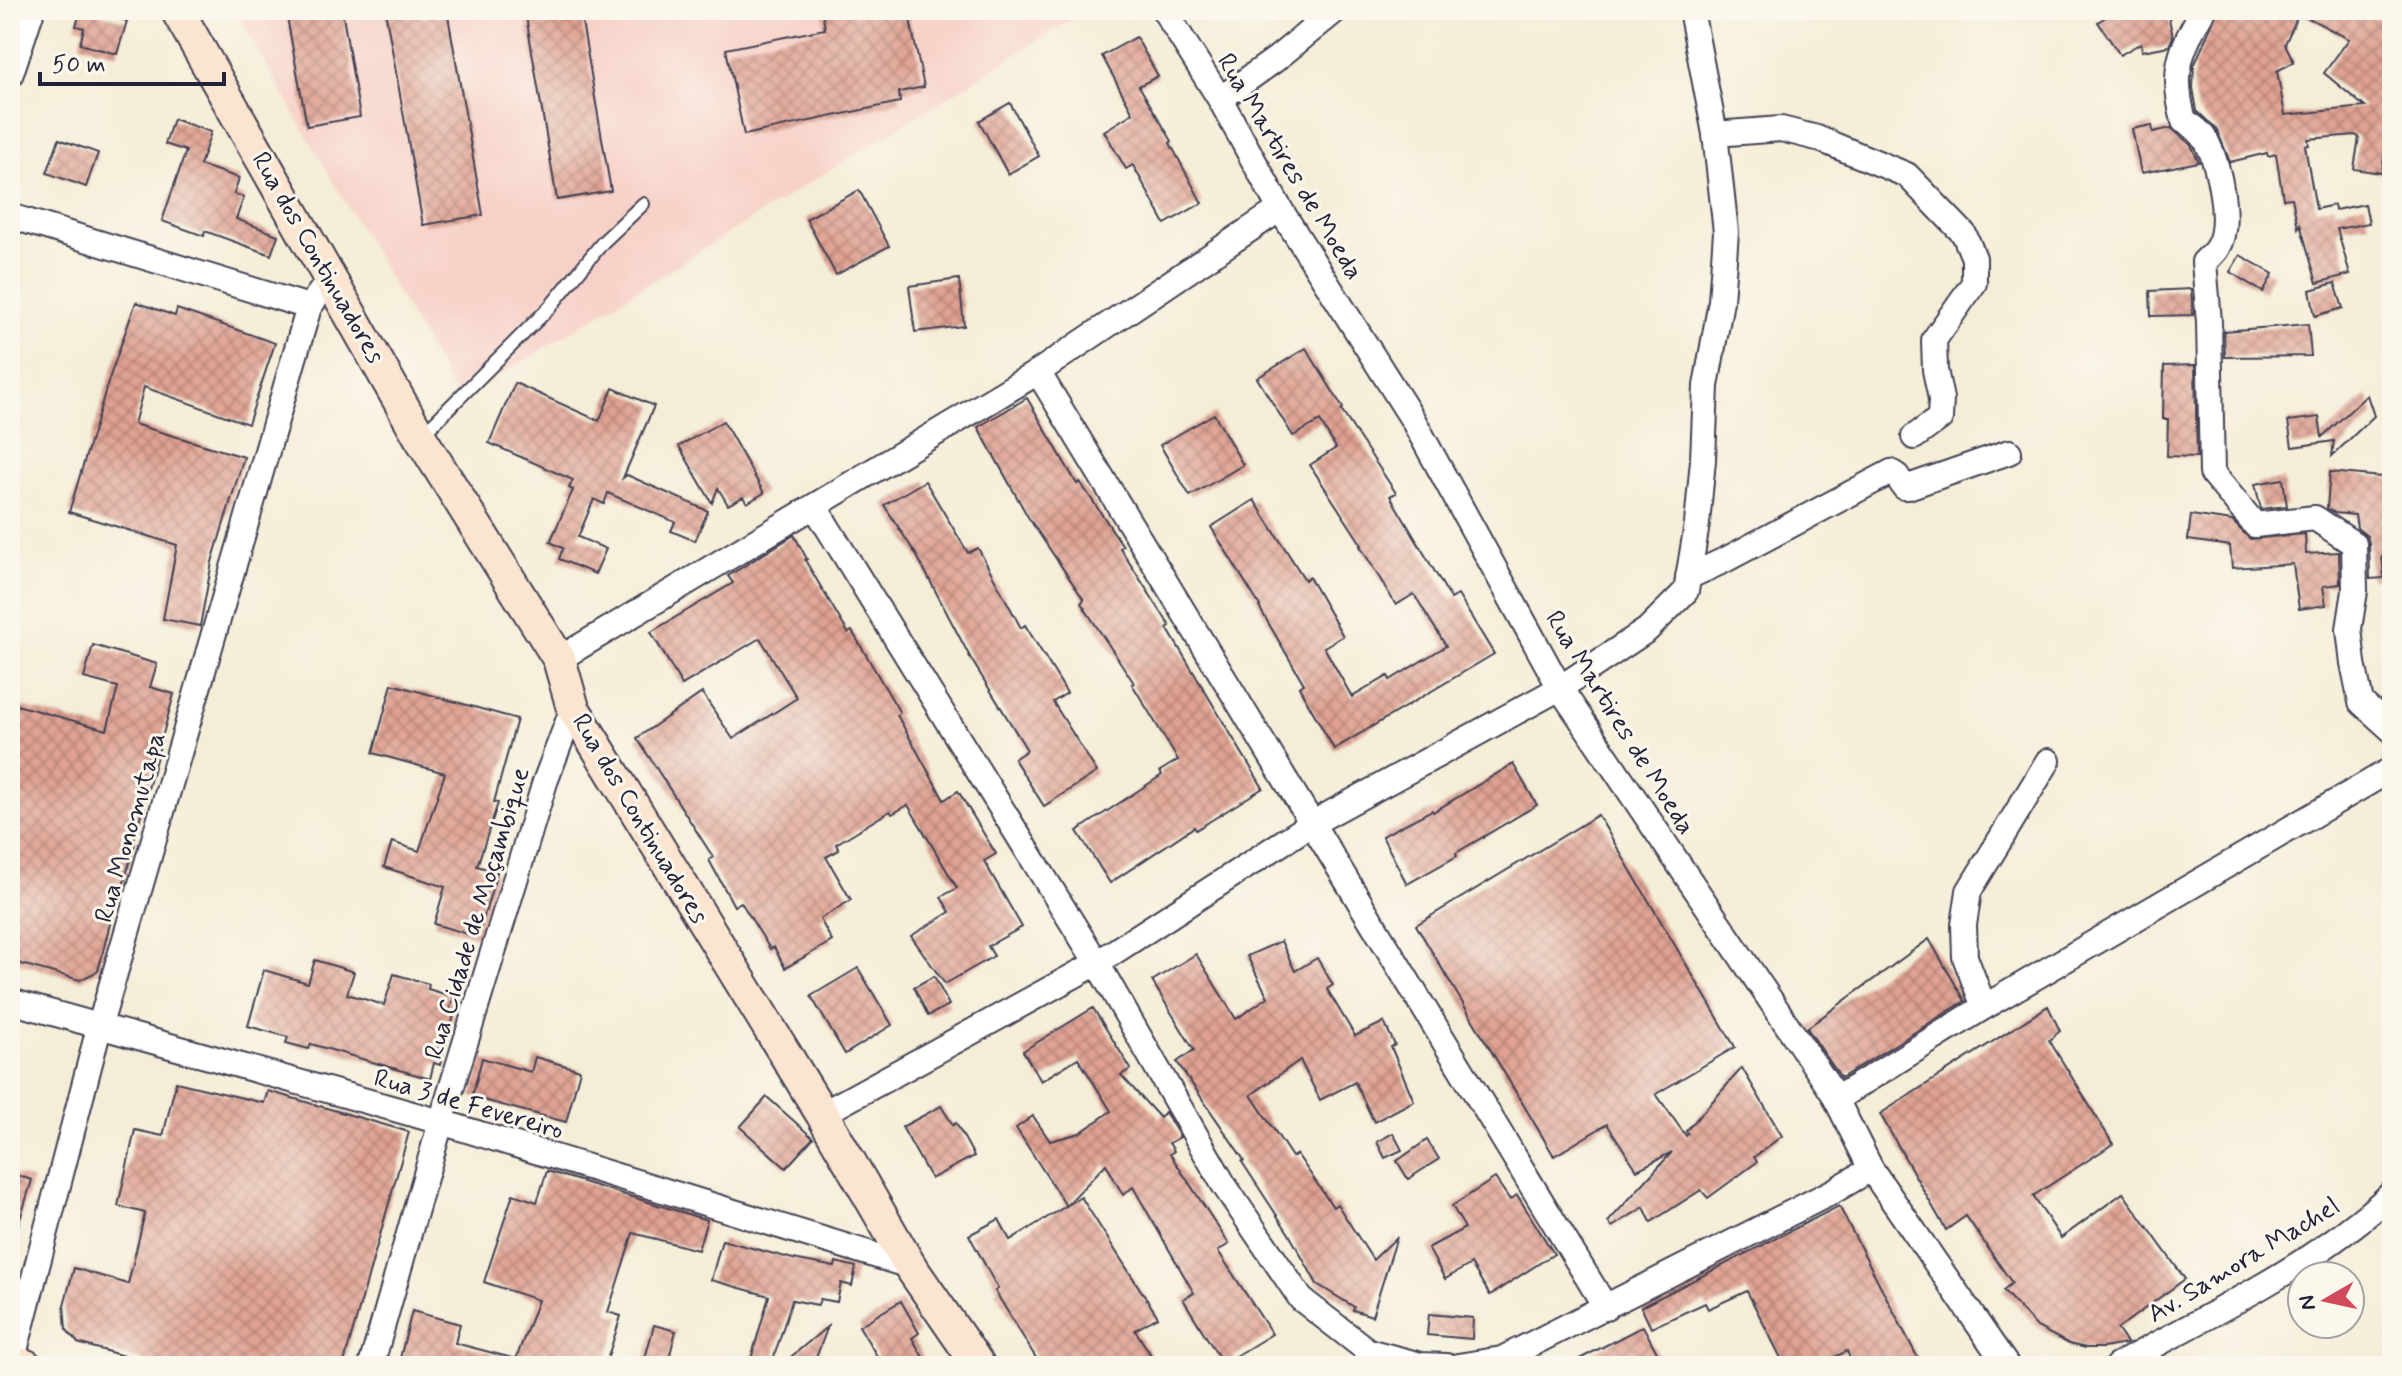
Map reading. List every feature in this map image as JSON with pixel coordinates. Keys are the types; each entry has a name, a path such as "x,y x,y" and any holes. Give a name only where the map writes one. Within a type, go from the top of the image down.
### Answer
{"street":[{"path":"10,76 32,10"},
{"name":"Rua dos Continuadores","path":"177,10 420,437 559,659 573,708 822,1114 910,1266 979,1366"},
{"name":"Rua Martires de Moeda","path":"1164,10 1220,99 1280,209 1413,420 1560,688 1836,1099 1871,1169 2007,1366"},
{"path":"1220,99 1336,10"},
{"path":"822,1114 1097,963 1311,824 1560,688 1647,630 1686,591 1697,524 1706,386 1721,301 1726,232 1715,134 1691,10"},
{"path":"2203,10 2190,32 2178,64 2176,84 2184,121 2196,127 2207,142 2223,203 2223,227 2218,247 2204,262 2209,322 2212,473 2255,525 2315,518 2354,544 2355,591 2349,629 2353,663 2361,702 2392,730"},
{"path":"1715,134 1781,129 1817,138 1860,155 1907,175 1964,234 1974,258 1974,283 1934,340 1935,370 1941,399 1940,418 1914,437"},
{"path":"559,659 1038,372 1280,209"},
{"path":"10,216 309,307 331,278"},
{"name":"Rua Monomutapa","path":"15,1364 99,1028 309,307"},
{"path":"1038,372 1606,1308"},
{"path":"1688,577 1891,472 1904,487 1908,487 2009,452"},
{"path":"815,507 1097,963 1224,1185 1301,1299 1368,1351 1421,1365 1446,1366"},
{"name":"Rua Cidade de Moçambique","path":"371,1366 441,1122 553,756 573,708"},
{"path":"1984,1007 1965,957 1964,925 1969,891 2048,761"},
{"path":"1836,1099 1984,1007 2392,769"},
{"name":"Rua 3 de Fevereiro","path":"10,1001 441,1122 910,1266"},
{"path":"1458,1366 1502,1359 1871,1169"},
{"name":"Av. Samora Machel","path":"2117,1366 2285,1271 2368,1215 2392,1193"}],"lane":[{"path":"420,437 550,307 603,242 643,204"}],"shaded area":[{"path":"235,10 1087,10 459,401"}],"building":[{"path":"81,10 127,21 117,54 80,44 84,28 76,26"},
{"path":"342,10 360,117 307,126 287,17"},
{"path":"385,10 447,10 483,215 423,225"},
{"path":"525,10 580,10 611,191 557,200"},
{"path":"822,10 908,10 924,87 899,92 900,102 744,135 726,49 825,29"},
{"path":"2116,10 2167,10 2173,37 2169,46 2142,51 2141,43 2120,55 2098,22"},
{"path":"2218,10 2392,10 2392,104 2387,100 2382,173 2354,169 2359,137 2355,135 2308,139 2309,145 2305,146 2316,209 2334,205 2335,210 2365,204 2369,223 2337,229 2350,274 2317,283 2300,224 2298,228 2292,198 2283,199 2276,154 2268,156 2267,153 2230,162 2217,130 2197,111 2193,88 2194,66","holes":["2299,13 2349,39 2324,73 2365,107 2285,115 2277,71 2294,62 2285,44"]},
{"path":"1136,37 1158,76 1139,86 1172,141 1170,143 1202,203 1165,224 1133,165 1126,169 1104,131 1133,113 1102,56"},
{"path":"1010,103 1039,156 1008,174 979,121"},
{"path":"173,119 211,132 200,165 239,178 234,194 244,197 236,219 278,235 271,255 205,231 204,236 162,221 186,151 165,144"},
{"path":"2152,125 2153,132 2171,128 2191,145 2199,162 2141,173 2132,129"},
{"path":"59,139 98,153 86,187 47,173"},
{"path":"859,190 889,246 836,275 806,219"},
{"path":"2240,255 2273,274 2263,292 2230,272"},
{"path":"959,279 964,326 915,332 909,286"},
{"path":"2335,283 2343,308 2315,316 2310,290"},
{"path":"2191,289 2193,315 2151,316 2150,291"},
{"path":"136,302 175,316 177,309 275,343 248,424 144,387 134,424 244,457 212,562 200,626 163,619 177,545 69,512"},
{"path":"2308,324 2311,356 2225,357 2224,331"},
{"path":"1306,348 1343,408 1341,410 1396,493 1390,496 1451,599 1458,595 1494,654 1334,749 1299,687 1304,684 1211,527 1254,500 1305,580 1309,577 1343,636 1324,647 1352,697 1388,676 1390,680 1446,646 1414,594 1396,605 1362,545 1310,465 1336,448 1320,421 1293,436 1257,378"},
{"path":"2195,365 2197,457 2167,456 2168,419 2163,419 2164,366"},
{"path":"515,383 599,421 613,388 654,406 623,478 627,475 708,511 695,541 671,531 675,522 608,493 604,504 594,499 578,537 606,549 595,574 559,559 563,548 550,542 573,490 569,488 573,480 489,443"},
{"path":"2367,395 2374,416 2332,456 2334,441 2292,447 2288,421 2319,417 2322,437"},
{"path":"1027,398 1077,484 1080,482 1123,546 1120,548 1170,626 1167,628 1263,788 1196,830 1194,827 1110,883 1077,831 1162,775 1160,771 1178,760 1134,683 1081,603 1084,600 1028,517 978,427"},
{"path":"1214,414 1243,465 1190,496 1160,445"},
{"path":"723,421 764,493 747,503 743,497 728,505 718,488 712,503 679,446"},
{"path":"2330,472 2392,478 2392,559 2382,557 2384,578 2370,579 2369,543 2367,536 2357,528 2355,515 2335,513 2327,508"},
{"path":"2283,479 2287,506 2261,509 2255,484"},
{"path":"925,481 968,553 978,548 1021,628 1025,625 1067,693 1053,702 1097,772 1044,806 1014,759 1027,750 971,659 917,556 884,505"},
{"path":"2191,515 2232,521 2250,539 2305,534 2306,554 2339,552 2340,584 2323,586 2326,605 2299,609 2293,564 2232,568 2230,546 2188,540"},
{"path":"794,535 805,560 848,633 852,631 900,713 897,715 944,800 958,791 996,854 984,861 1022,927 988,946 994,956 945,984 911,936 950,912 941,897 957,888 908,805 892,814 890,811 836,844 839,850 826,857 851,900 820,919 832,941 785,968 774,947 770,949 741,902 734,906 709,860 713,857 637,738 702,693 733,739 797,698 760,638 682,685 651,632 733,583 728,576"},
{"path":"93,645 157,664 150,687 174,694 98,971 80,980 10,961 10,715 13,704 107,730 118,687 84,678"},
{"path":"392,684 517,719 494,802 498,803 477,866 497,872 478,937 434,924 445,887 384,867 392,842 419,851 445,773 373,753"},
{"path":"1513,764 1537,805 1407,884 1382,836 1433,812"},
{"path":"1598,815 1735,1047 1656,1094 1686,1136 1686,1131 1742,1068 1782,1136 1754,1157 1757,1162 1708,1198 1701,1190 1651,1222 1644,1207 1612,1227 1608,1222 1672,1152 1637,1170 1607,1124 1554,1156 1416,925"},
{"path":"1929,939 1965,1001 1841,1078 1807,1028"},
{"path":"1281,941 1295,971 1317,958 1333,985 1327,989 1355,1036 1384,1022 1414,1101 1374,1122 1355,1082 1320,1100 1300,1060 1251,1095 1292,1157 1297,1154 1333,1207 1337,1204 1373,1260 1397,1237 1372,1316 1353,1310 1354,1307 1317,1284 1242,1162 1244,1160 1177,1062 1194,1050 1152,981 1196,954 1236,1019 1268,997 1247,956"},
{"path":"315,960 354,972 347,994 384,1005 394,974 429,984 428,989 454,997 448,1013 454,1015 440,1065 434,1063 430,1079 311,1044 309,1049 286,1043 288,1037 248,1026 264,970 308,983"},
{"path":"858,968 892,1025 845,1054 811,996"},
{"path":"934,976 949,1005 928,1016 914,987"},
{"path":"2048,1006 2060,1031 2049,1040 2113,1144 2033,1196 2061,1238 2123,1193 2185,1279 2117,1329 2125,1344 2086,1348 2069,1344 2037,1327 2003,1290 2012,1283 1966,1216 1946,1230 1880,1114"},
{"path":"1093,1008 1131,1069 1121,1075 1160,1118 1165,1112 1180,1137 1169,1143 1174,1151 1170,1154 1229,1244 1218,1251 1272,1334 1223,1364 1183,1299 1194,1293 1133,1187 1123,1195 1106,1164 1066,1206 1016,1128 1033,1116 1050,1141 1080,1133 1111,1111 1078,1058 1041,1081 1023,1051"},
{"path":"535,1057 580,1070 566,1122 472,1097 482,1058 531,1072"},
{"path":"176,1082 264,1103 268,1091 409,1132 343,1366 159,1366 78,1343 66,1329 64,1305 74,1268 128,1284 145,1213 118,1206 135,1130 163,1136"},
{"path":"767,1097 813,1138 786,1168 740,1127"},
{"path":"941,1106 953,1125 956,1123 974,1156 931,1179 902,1127"},
{"path":"1393,1133 1402,1150 1385,1158 1377,1142"},
{"path":"1427,1140 1439,1159 1408,1179 1397,1161"},
{"path":"547,1171 707,1220 698,1250 633,1233 608,1312 621,1316 605,1366 398,1366 412,1311 460,1324 455,1343 516,1359 538,1300 484,1282 513,1194 537,1202"},
{"path":"10,1173 32,1180 15,1236 10,1235"},
{"path":"1495,1178 1510,1200 1517,1195 1554,1254 1490,1295 1471,1264 1445,1279 1428,1248 1465,1228 1452,1206"},
{"path":"1081,1197 1158,1317 1135,1330 1158,1366 1041,1366 995,1291 998,1289 969,1235 999,1219 1010,1240"},
{"path":"1839,1206 1922,1366 1853,1366 1847,1351 1816,1366 1785,1366 1747,1291 1708,1309 1705,1303 1651,1328 1641,1307"},
{"path":"722,1240 793,1259 835,1267 836,1262 856,1267 852,1286 841,1283 837,1302 820,1299 818,1305 792,1300 771,1366 749,1366 769,1296 711,1280"},
{"path":"901,1301 919,1333 912,1338 928,1366 883,1366 859,1326"},
{"path":"1429,1314 1473,1318 1472,1339 1427,1335"},
{"path":"654,1325 676,1331 667,1366 643,1366"},
{"path":"828,1326 813,1366 780,1366"},
{"path":"1643,1326 1664,1366 1566,1366"}]}
